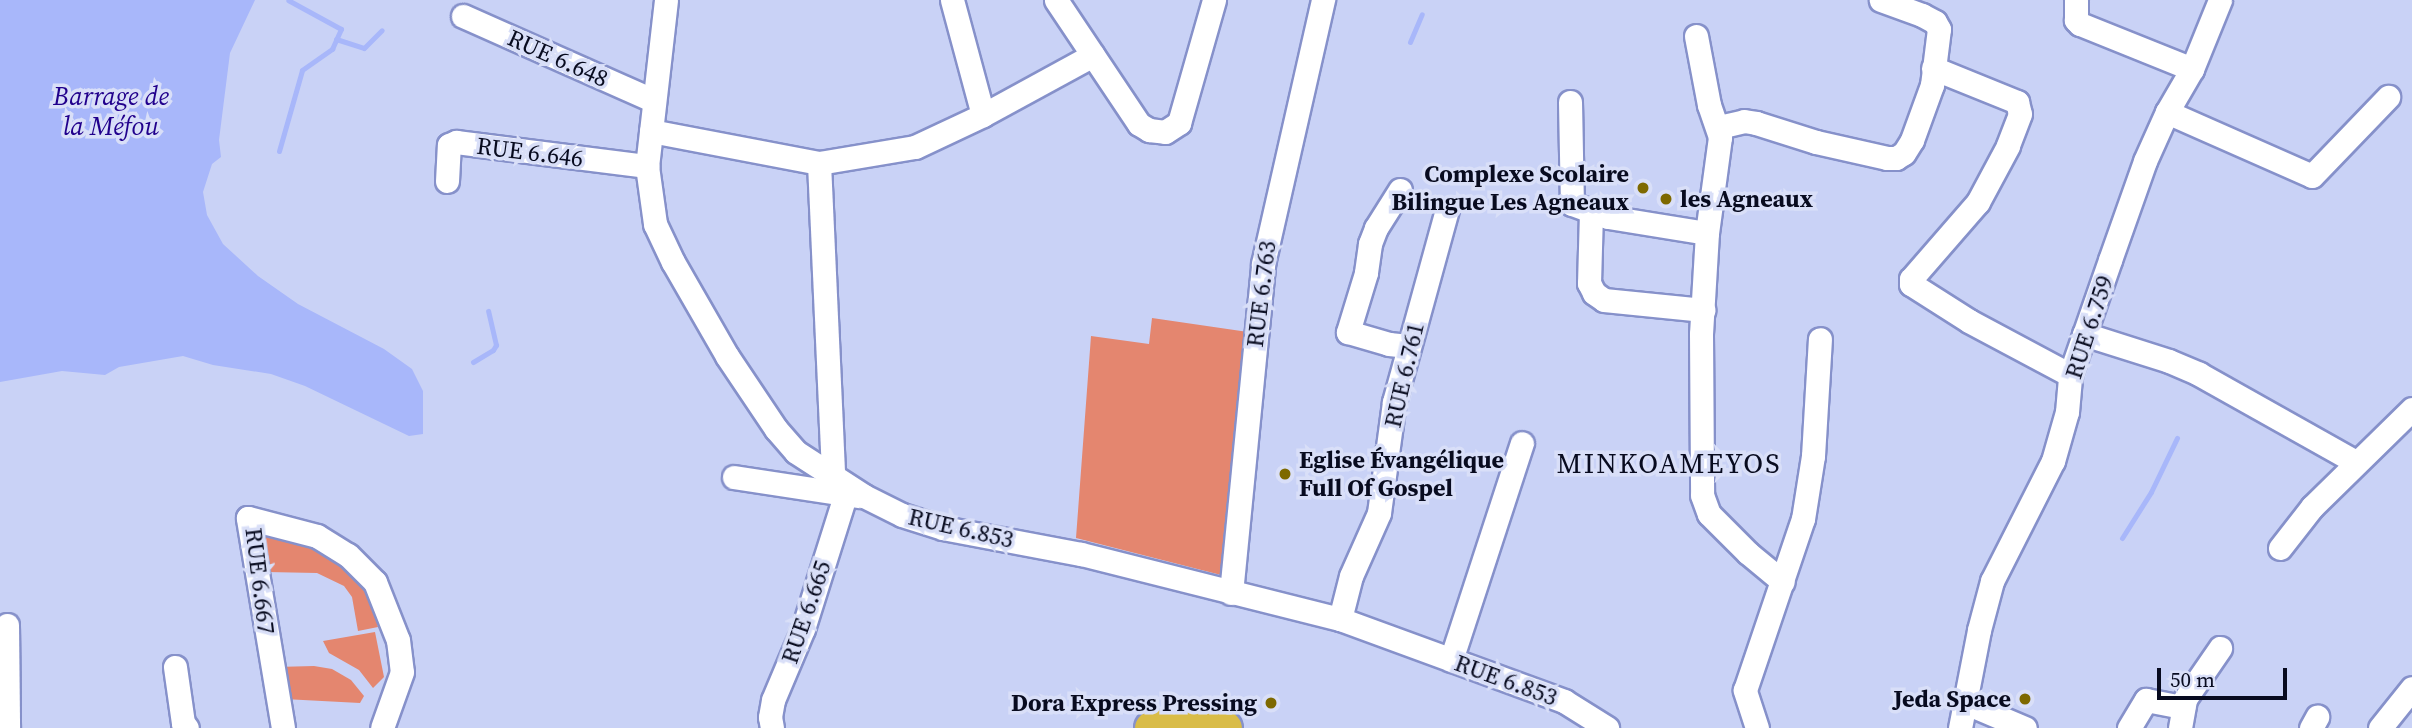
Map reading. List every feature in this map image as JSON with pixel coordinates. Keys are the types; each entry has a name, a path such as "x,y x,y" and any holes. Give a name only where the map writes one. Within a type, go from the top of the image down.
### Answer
{"highway":[{"path":"1152,728 1176,725 1224,728"}],"street":[{"name":"RUE 6.853","path":"666,0 647,166 655,224 702,316 776,429 796,452 833,476 854,496 902,515 943,527 1081,554 1340,619 1564,701 1607,728"},
{"path":"952,0 983,115"},
{"path":"1056,0 1139,124 1149,130 1165,132 1180,123 1214,0"},
{"name":"RUE 6.763","path":"1231,593 1263,264 1323,0"},
{"path":"1718,127 1744,121 1756,122 1816,142 1896,158 1912,140 1932,85 1939,29 1935,22 1881,0"},
{"path":"2076,0 2076,20 2080,24 2192,69"},
{"name":"RUE 6.759","path":"1960,728 1974,652 1992,581 2053,461 2067,412 2070,375 2146,161 2167,112 2192,69 2220,0"},
{"name":"RUE 6.648","path":"463,16 653,100"},
{"path":"1696,36 1709,105 1718,127 1707,233 1700,391 1704,506 1748,553 1783,582"},
{"path":"651,131 819,163 915,147 983,115 1093,55"},
{"path":"1933,68 2017,102 2020,114 2008,146 1978,202 1911,279 1911,284 1969,321 2070,375"},
{"path":"2167,112 2312,176 2388,97"},
{"path":"1570,102 1571,201 1576,208 1707,233"},
{"name":"RUE 6.646","path":"447,181 449,145 456,142 647,166"},
{"path":"819,163 833,476"},
{"path":"1400,190 1373,236 1366,257 1366,273 1348,332 1389,344 1408,346"},
{"name":"RUE 6.761","path":"1340,619 1351,576 1379,513 1394,402 1447,210"},
{"path":"1591,212 1589,283 1594,293 1604,300 1704,310"},
{"path":"2084,334 2199,374 2356,462"},
{"path":"1757,728 1745,690 1803,519 1811,478 1820,339"},
{"path":"2280,548 2312,508 2412,409"},
{"path":"1451,660 1522,443"},
{"path":"734,477 854,496"},
{"name":"RUE 6.665","path":"772,728 770,717 773,700 854,496"},
{"name":"RUE 6.667","path":"283,728 248,518 317,536 348,555 375,582 398,640 402,672 382,728"},
{"path":"7,625 8,728"},
{"path":"2129,728 2146,700 2182,717 2192,686 2220,648"},
{"path":"175,667 183,723 187,728"},
{"path":"2380,728 2412,688"},
{"path":"1966,703 2025,728"}],"shaded area":[{"path":"1152,318 1248,332 1225,576 1076,538 1091,336 1149,344"},
{"path":"262,525 301,534 366,577 378,627 358,631 352,597 344,586 317,573 267,572"},
{"path":"375,632 384,677 373,688 359,670 329,653 323,641"},
{"path":"314,666 332,669 351,680 364,696 360,703 284,699 276,667"}],"water":[{"name":"Barrage de la Méfou","path":"0,0 255,0 230,53 219,140 221,157 212,164 203,192 207,215 223,244 258,276 298,304 384,349 412,369 423,391 423,434 409,436 305,386 271,374 213,365 183,356 119,367 105,375 62,371 0,382"}],"waterway":[{"path":"279,151 302,70 332,49 341,29 288,0"},
{"path":"1410,42 1422,14"},
{"path":"336,39 364,48 382,30"},
{"path":"473,362 493,350 496,345 488,311"},
{"path":"2122,538 2151,492 2177,438"}],"place":[{"name":"Complexe Scolaire Bilingue Les Agneaux","path":"1643,188"},
{"name":"les Agneaux","path":"1666,199"},
{"name":"Eglise Évangélique Full Of Gospel","path":"1285,474"},
{"name":"Jeda Space","path":"2025,699"},
{"name":"Dora Express Pressing","path":"1271,703"}],"district":[{"name":"MINKOAMEYOS","path":"1669,463"}]}
